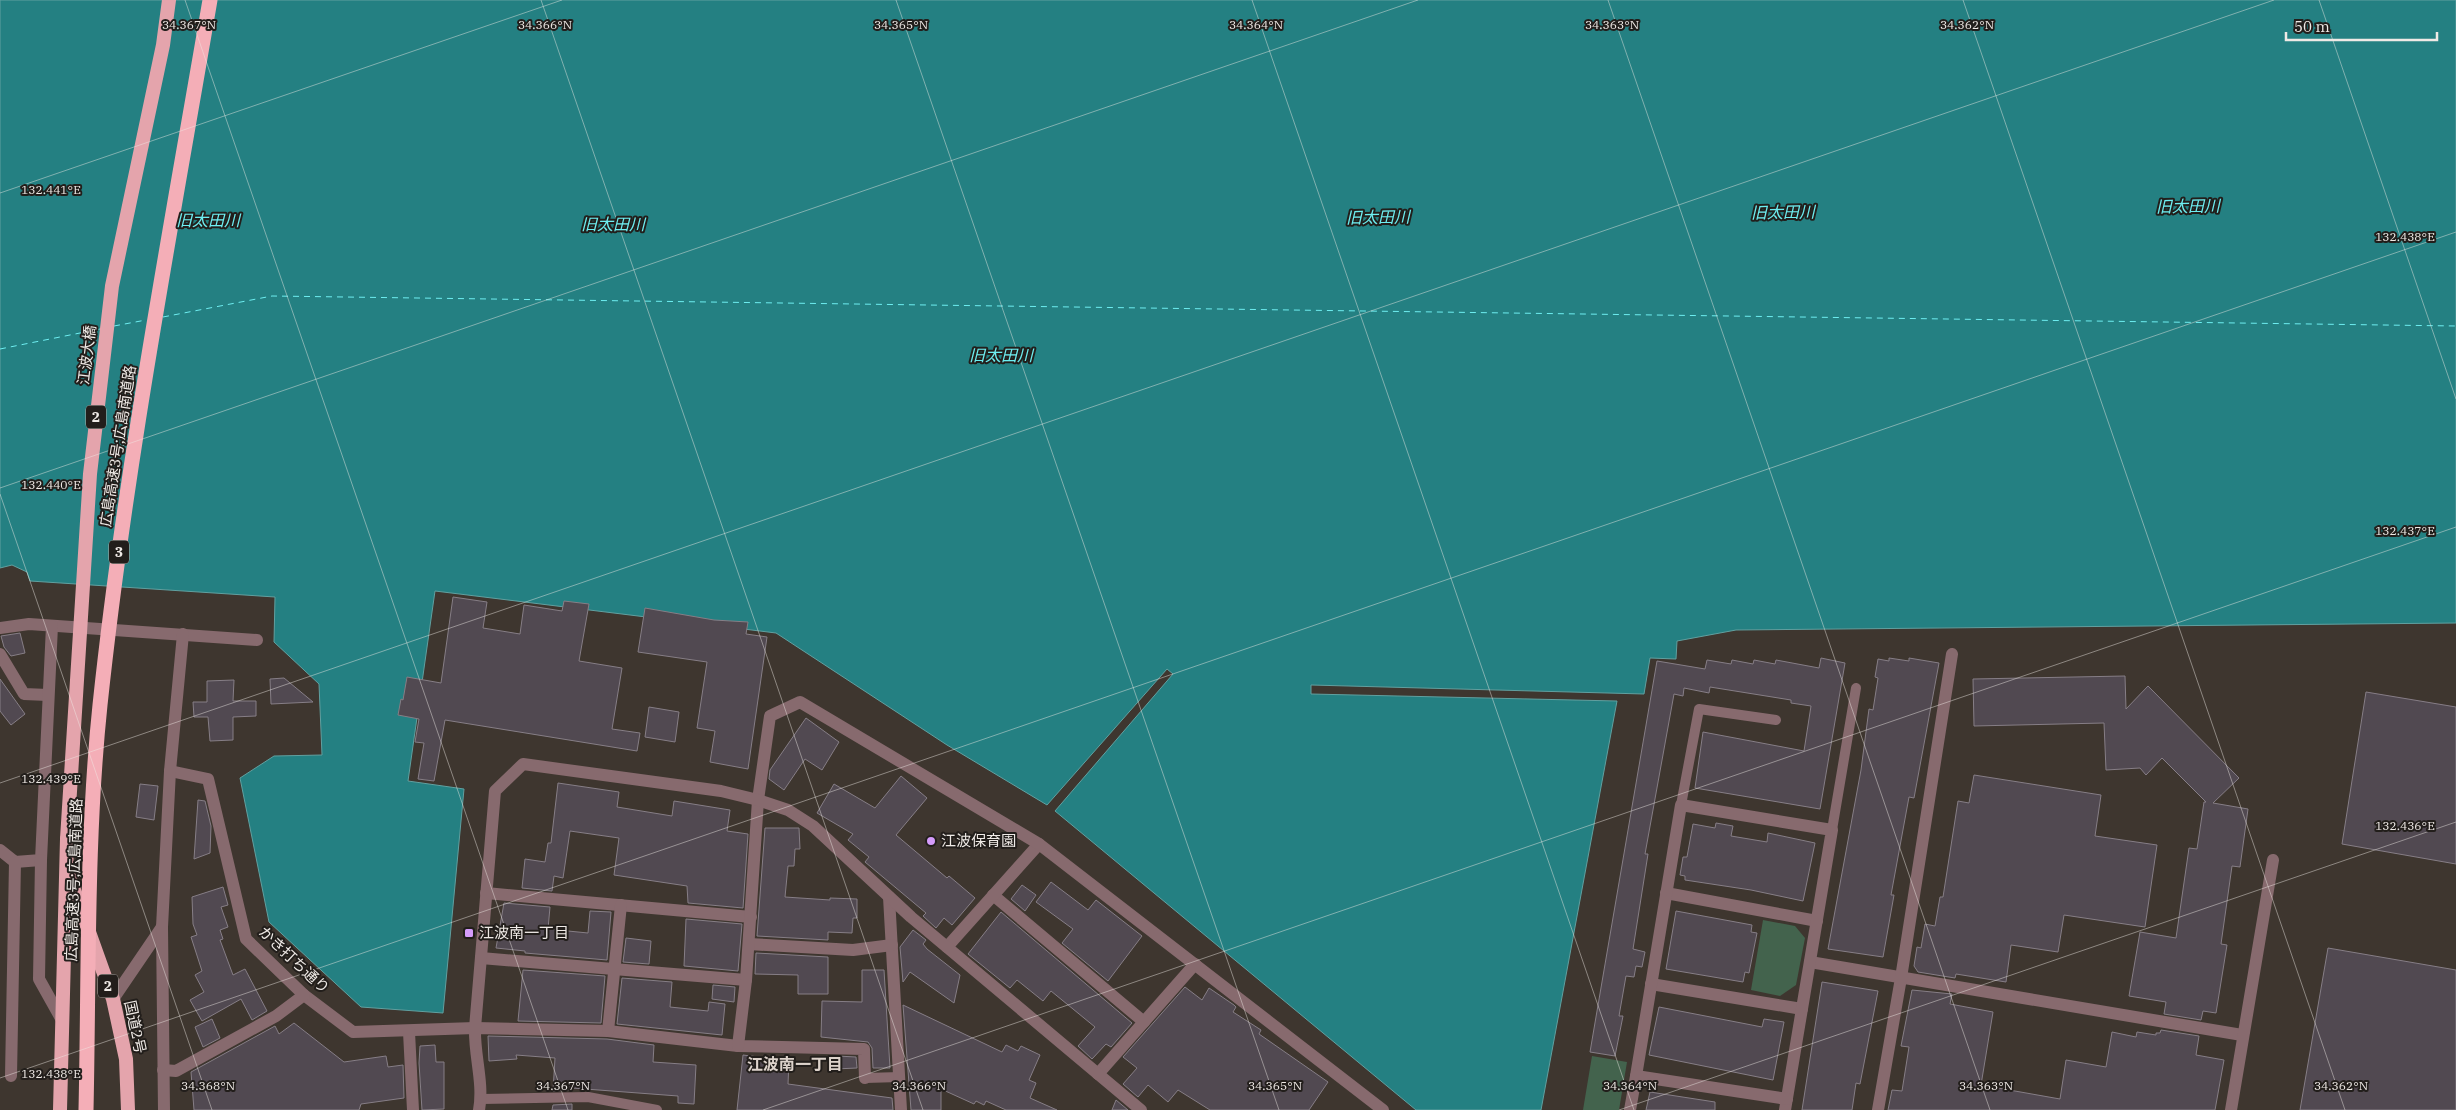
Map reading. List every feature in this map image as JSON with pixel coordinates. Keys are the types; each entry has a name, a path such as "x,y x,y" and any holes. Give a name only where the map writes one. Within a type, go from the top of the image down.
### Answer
{"highway":[{"name":"江波大橋","path":"67,839 90,474 112,286 162,45 169,0"},
{"name":"広島高速3号;広島南道路","path":"86,1110 91,847 100,708 118,558 210,0"},
{"name":"国道2号","path":"60,1110 67,839"},
{"name":"国道2号","path":"66,868 113,999 126,1059 128,1110"}],"street":[{"path":"0,628 29,624 257,640"},
{"path":"52,626 41,860 39,979 63,1022"},
{"path":"164,1110 162,926 170,770 183,634"},
{"path":"0,654 24,694 48,695"},
{"path":"1878,1110 1902,978 1952,654"},
{"path":"738,1046 749,944 758,800 770,716 800,702 1038,844 1383,1110"},
{"path":"480,1104 474,1045 495,791 523,764 721,790 788,810 812,826 947,948 1141,1110"},
{"name":"かき打ち通り","path":"170,770 208,779 246,939 304,995 353,1032 409,1032 475,1028 608,1031 738,1046 864,1049 865,1078"},
{"path":"1630,1110 1681,805 1832,830 1786,1104 1636,1076"},
{"path":"947,948 1038,844"},
{"path":"0,850 15,862 41,860"},
{"path":"2231,1110 2242,1035 2273,860"},
{"path":"11,1076 15,862"},
{"path":"486,893 751,917"},
{"path":"1666,893 1817,921"},
{"path":"993,895 1144,1022"},
{"path":"889,896 901,1110"},
{"path":"608,1031 620,906"},
{"path":"113,999 162,926"},
{"path":"749,944 853,950 892,945"},
{"path":"481,958 746,980"},
{"path":"1810,962 2242,1035"},
{"path":"1098,1074 1195,964"},
{"path":"1651,984 1802,1010"},
{"path":"163,1070 176,1071 276,1016 304,995"},
{"path":"409,1032 413,1110"}],"lane":[{"path":"1832,830 1856,688"},
{"path":"1681,805 1699,709 1776,720"},
{"path":"865,1078 900,1077"},
{"path":"480,1104 588,1097 657,1110"}],"green space":[{"path":"1763,920 1795,926 1805,938 1796,985 1780,996 1751,990"},
{"path":"1592,1056 1627,1062 1619,1110 1583,1110"}],"water":[{"name":"旧太田川","path":"0,0 2456,0 2456,623 1736,630 1677,641 1676,659 1650,658 1644,694 1311,685 1311,694 1617,701 1541,1110 1416,1110 1055,811 1173,674 1167,669 1047,805 947,745 776,633 435,591 408,781 464,789 443,1013 361,1007 269,922 240,778 274,756 322,755 319,684 274,642 275,597 30,581 27,572 12,565 0,568"}],"building":[{"path":"453,597 487,602 483,628 520,634 524,605 562,611 564,601 589,604 579,661 622,668 612,729 640,733 637,751 445,720 434,781 418,779 424,743 415,742 419,719 398,715 401,699 403,700 407,677 441,683"},
{"path":"645,608 714,620 748,622 746,634 767,637 748,769 710,762 715,731 697,728 707,662 638,652"},
{"path":"20,633 25,653 11,656 4,647 1,636"},
{"path":"1821,658 1845,663 1820,809 1695,788 1703,732 1804,751 1811,706 1791,703 1791,700 1710,687 1709,693 1684,688 1683,696 1674,694 1645,854 1648,854 1633,949 1645,952 1642,967 1636,966 1634,977 1626,976 1619,1016 1623,1016 1615,1056 1590,1052 1657,661 1705,669 1707,660 1731,664 1732,660 1753,664 1754,660 1775,664 1776,660 1819,668"},
{"path":"1889,658 1909,661 1909,658 1939,663 1914,798 1909,797 1891,895 1894,895 1883,957 1828,949 1861,770 1869,709 1873,710 1878,678 1875,677 1878,659 1889,661"},
{"path":"2125,676 2126,709 2148,686 2239,778 2213,803 2248,809 2240,867 2232,866 2221,944 2227,945 2216,1013 2203,1011 2201,1020 2164,1014 2166,1002 2129,996 2140,932 2176,938 2189,848 2197,849 2204,802 2206,802 2162,758 2146,775 2140,768 2106,770 2104,723 1974,726 1973,679"},
{"path":"284,678 313,702 271,704 270,679"},
{"path":"0,679 25,714 11,725 0,711"},
{"path":"234,680 233,701 256,701 256,716 233,717 233,740 210,741 208,717 194,717 193,702 207,702 207,681"},
{"path":"2366,692 2456,707 2456,864 2342,844"},
{"path":"649,707 679,712 675,742 645,737"},
{"path":"806,718 839,742 822,770 805,759 784,790 769,779 770,770"},
{"path":"1974,775 2101,795 2095,836 2157,845 2145,927 2064,915 2058,952 2011,945 2006,982 1956,974 1955,978 1918,972 1914,966 1917,947 1921,948 1925,924 1935,926 1940,897 1943,897 1958,801 1969,803"},
{"path":"901,776 927,798 896,835 947,878 949,876 975,898 952,925 944,918 936,928 923,916 926,913 865,862 869,857 848,840 853,834 817,813 834,784 875,808"},
{"path":"558,783 619,792 617,807 672,816 674,801 730,810 727,831 748,834 743,908 688,903 687,886 614,875 619,838 570,831 563,878 554,876 552,891 522,888 525,859 545,862 548,843 551,843"},
{"path":"140,784 158,786 154,820 136,817"},
{"path":"198,800 205,801 211,826 210,853 194,859"},
{"path":"1716,823 1733,826 1731,836 1767,842 1768,833 1815,843 1803,901 1751,890 1685,880 1685,876 1680,875 1683,857 1687,857 1693,824 1715,828"},
{"path":"765,828 799,828 800,849 795,849 794,866 788,866 785,897 830,900 830,898 857,899 857,918 853,918 852,933 828,932 828,940 757,936"},
{"path":"1051,882 1088,910 1096,900 1142,936 1108,981 1062,943 1073,929 1036,902"},
{"path":"1022,885 1036,895 1025,911 1011,899"},
{"path":"223,887 228,905 221,907 228,927 220,930 223,939 220,940 233,975 245,969 267,1011 252,1020 241,999 202,1021 190,1000 204,992 195,975 202,971 191,937 197,935 193,924 192,897"},
{"path":"504,903 550,907 548,929 588,933 590,911 611,912 607,960 525,953 525,951 496,948"},
{"path":"1676,911 1752,925 1751,932 1757,933 1749,973 1745,972 1743,982 1666,969"},
{"path":"1001,912 1132,1023 1111,1047 1106,1044 1092,1059 1078,1046 1095,1027 1051,991 1043,1001 1017,980 1010,988 968,954"},
{"path":"686,919 742,924 738,971 684,966"},
{"path":"913,930 926,940 923,944 927,949 960,975 954,1003 910,972 903,982 900,947"},
{"path":"626,938 651,941 649,964 623,962"},
{"path":"2328,948 2456,970 2456,1110 2300,1110"},
{"path":"756,953 828,957 828,994 798,994 798,975 755,974"},
{"path":"523,970 605,976 601,1023 518,1021"},
{"path":"862,970 884,970 890,1068 873,1068 872,1048 868,1042 821,1037 822,1001 862,1002"},
{"path":"622,978 672,982 670,1007 708,1011 709,1002 725,1004 722,1035 617,1024"},
{"path":"1822,982 1878,991 1860,1084 1856,1083 1852,1110 1802,1110"},
{"path":"713,985 735,987 734,1002 712,999"},
{"path":"1185,987 1202,1000 1209,988 1234,1005 1236,1007 1233,1012 1261,1030 1259,1034 1328,1082 1309,1110 1210,1110 1178,1090 1168,1102 1148,1085 1138,1097 1123,1084 1137,1068 1123,1057"},
{"path":"1912,990 1952,994 1950,1004 1993,1012 1981,1085 2060,1099 2066,1060 2106,1067 2112,1032 2136,1037 2137,1032 2156,1035 2161,1030 2199,1036 2196,1055 2224,1060 2215,1110 1888,1110 1892,1090 1902,1091 1909,1047 1901,1046"},
{"path":"903,1005 1002,1052 1006,1045 1018,1051 1021,1046 1040,1055 1029,1080 1036,1083 1030,1098 1057,1110 1006,1110 986,1101 984,1105 976,1101 974,1104 941,1089 941,1110 911,1110"},
{"path":"1659,1007 1762,1027 1764,1019 1784,1022 1773,1080 1649,1055"},
{"path":"212,1019 220,1038 203,1047 195,1027"},
{"path":"294,1023 344,1062 386,1056 388,1067 403,1065 404,1098 361,1104 359,1110 194,1110 191,1072 275,1026 279,1034"},
{"path":"488,1036 607,1039 654,1045 653,1062 696,1065 694,1104 678,1103 678,1096 572,1088 572,1090 553,1091 555,1058 516,1055 517,1059 489,1061"},
{"path":"435,1045 436,1062 444,1062 444,1109 422,1110 419,1063 420,1046"},
{"path":"743,1055 789,1061 788,1084 892,1098 893,1110 737,1110"},
{"path":"837,1056 856,1057 857,1068 835,1069"},
{"path":"1650,1092 1715,1102 1715,1110 1646,1110"},
{"path":"1116,1100 1128,1110 1112,1110"},
{"path":"572,1104 572,1110 552,1110 553,1105"}],"ferry route":[{"path":"163,317 272,296 2456,326"},
{"path":"114,326 146,320"},
{"path":"0,349 100,329"}],"place":[{"name":"江波保育園","path":"931,841"},
{"name":"江波南一丁目","path":"469,933"}],"district":[{"name":"江波南一丁目","path":"795,1064"}]}
